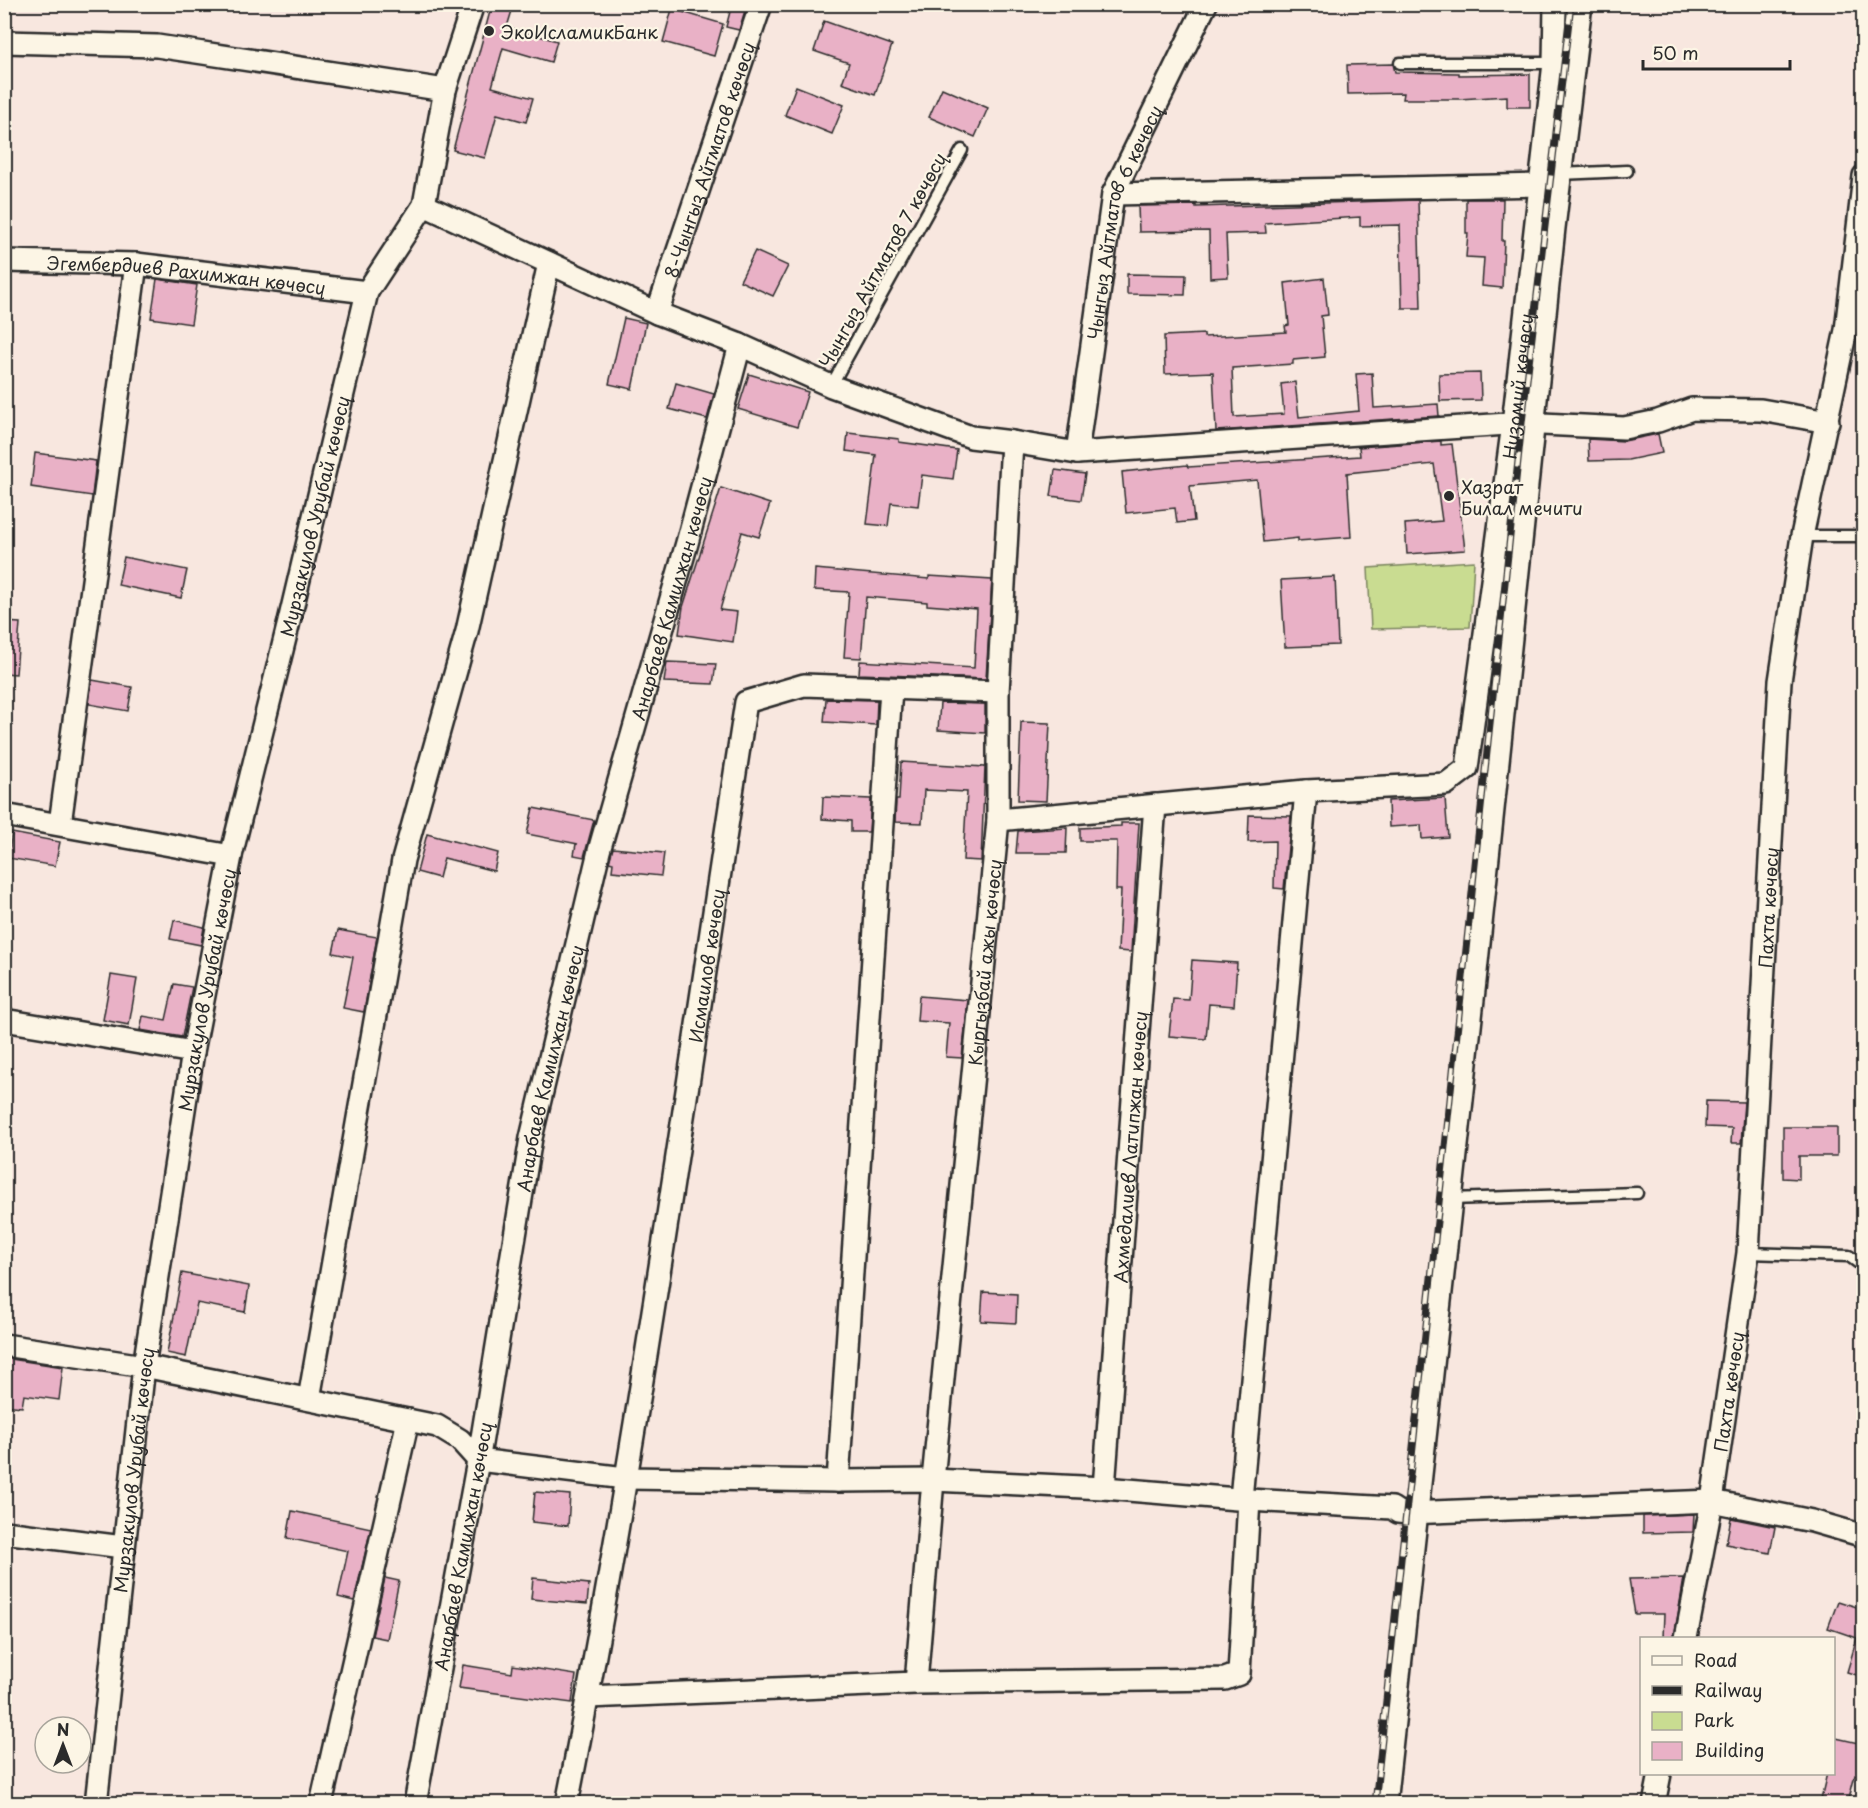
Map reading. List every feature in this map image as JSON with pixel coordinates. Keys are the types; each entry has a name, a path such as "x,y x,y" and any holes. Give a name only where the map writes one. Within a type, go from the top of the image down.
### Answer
{"street":[{"path":"473,4 445,90 424,205 657,313 740,345 831,386 970,437 1012,441 1077,453 1523,424 1624,428 1658,421 1692,409 1761,410 1828,422"},
{"name":"8-Чынгыз Айтматов көчөсү","path":"657,313 761,4"},
{"name":"Чынгыз Айтматов 6 көчөсү","path":"1077,453 1113,194 1206,4"},
{"name":"Низомий көчөсү","path":"1306,791 1446,784 1467,768 1523,424 1540,184 1554,63 1555,4"},
{"path":"1385,1803 1451,1199 1523,424 1560,174 1581,4"},
{"path":"4,42 157,46 445,90"},
{"name":"Пахта көчөсү","path":"1686,1637 1712,1501 1748,1252 1780,681 1802,536 1828,422 1855,334 1863,176"},
{"path":"1113,194 1540,184"},
{"name":"Мурзакулов Урубай көчөсү","path":"96,1803 144,1366 194,1053 231,856 367,292 424,205"},
{"name":"Эгембердиев Рахимжан көчөсү","path":"4,261 136,264 367,292"},
{"path":"309,1399 404,860 467,631 549,263"},
{"path":"60,824 136,264"},
{"name":"Анарбаев Камилжан көчөсү","path":"415,1803 478,1460 531,1138 599,851 687,543 740,345"},
{"name":"Кыргызбай ажы көчөсү","path":"916,1683 933,1480 998,820 998,692 1012,441"},
{"name":"Исмаилов көчөсү","path":"625,1478 687,1094 746,702 804,685 998,692"},
{"path":"838,1481 891,689"},
{"path":"588,1697 916,1683 1225,1679 1239,1674 1245,1500 1306,791 998,820"},
{"name":"Ахмедалиев Латипжан көчөсү","path":"1104,1488 1155,805"},
{"path":"4,815 231,856"},
{"path":"4,1020 194,1053"},
{"path":"4,1345 144,1366 437,1426 460,1440 478,1460 625,1478 933,1480 1104,1488 1245,1500 1392,1508 1398,1512 1712,1501 1812,1521 1863,1536"},
{"path":"321,1803 408,1420"},
{"path":"567,1803 588,1697 625,1478"},
{"path":"4,1532 123,1547"},
{"path":"1654,1803 1660,1775"}],"lane":[{"path":"1400,63 1554,63"},
{"name":"Чынгыз Айтматов 7 көчөсү","path":"831,386 962,150"},
{"path":"1560,174 1627,171"},
{"path":"1802,536 1863,536"},
{"path":"1451,1199 1637,1193"},
{"path":"1748,1252 1849,1256 1863,1267"}],"green space":[{"path":"1474,561 1470,627 1371,629 1368,568"}],"building":[{"path":"492,4 514,4 507,27 557,41 551,62 503,48 492,87 533,98 526,122 497,114 485,158 453,150"},
{"path":"732,4 747,4 739,30 726,27"},
{"path":"672,9 723,24 714,56 663,42"},
{"path":"824,21 892,45 875,95 842,83 849,63 814,51"},
{"path":"1393,64 1395,72 1459,73 1459,75 1530,74 1530,107 1507,107 1507,96 1403,99 1404,93 1348,94 1347,65"},
{"path":"796,86 844,105 832,134 785,115"},
{"path":"942,88 988,108 975,137 929,117"},
{"path":"1466,199 1503,199 1502,288 1482,286 1484,258 1466,257 1468,233 1466,233"},
{"path":"1418,200 1421,308 1402,308 1400,225 1360,226 1360,217 1265,223 1266,233 1226,234 1228,277 1210,278 1209,231 1139,232 1138,206 1196,205 1196,207"},
{"path":"755,251 788,266 773,296 740,281"},
{"path":"1127,274 1186,275 1185,295 1127,294"},
{"path":"1324,278 1328,315 1321,316 1325,357 1293,360 1293,364 1232,368 1234,417 1284,414 1281,384 1295,382 1299,417 1359,411 1356,374 1372,373 1374,408 1438,404 1439,416 1216,431 1213,372 1165,374 1164,336 1204,334 1204,337 1286,332 1285,326 1289,325 1285,283"},
{"path":"157,279 197,285 191,324 151,318"},
{"path":"624,318 646,323 632,389 609,384"},
{"path":"1480,373 1481,400 1440,401 1439,374"},
{"path":"749,374 808,392 797,427 738,409"},
{"path":"676,383 714,394 707,419 669,409"},
{"path":"848,433 899,439 899,442 957,450 953,479 922,475 918,506 891,503 888,526 867,524 876,455 846,451"},
{"path":"1658,434 1662,453 1628,460 1589,461 1588,439 1624,441"},
{"path":"1441,441 1441,445 1452,444 1465,550 1407,554 1405,524 1442,521 1434,464 1347,473 1351,537 1298,541 1298,538 1263,542 1257,480 1190,486 1194,521 1177,523 1175,508 1126,513 1122,472 1187,465 1188,467 1360,456 1359,447"},
{"path":"35,453 96,461 92,496 31,487"},
{"path":"1055,470 1085,474 1081,500 1051,496"},
{"path":"721,488 770,504 759,537 742,532 720,610 737,612 733,642 679,634 683,607"},
{"path":"124,557 187,570 181,598 118,585"},
{"path":"815,569 929,579 929,576 992,580 986,679 859,674 860,661 974,668 977,609 866,597 861,658 844,657 849,592 814,590"},
{"path":"1335,577 1338,645 1285,647 1281,580"},
{"path":"4,622 20,623 16,674 4,673"},
{"path":"667,662 716,664 713,684 664,682"},
{"path":"92,680 132,687 128,711 89,704"},
{"path":"826,699 877,700 876,725 824,722"},
{"path":"940,703 985,704 985,733 938,730"},
{"path":"1021,722 1050,723 1046,801 1018,800"},
{"path":"901,762 985,767 981,861 963,860 967,792 924,790 922,823 895,822"},
{"path":"823,797 871,799 869,832 851,832 851,821 822,819"},
{"path":"1445,798 1448,837 1422,839 1421,825 1389,827 1388,801"},
{"path":"533,808 594,820 584,857 574,855 576,844 578,844 527,834"},
{"path":"1249,815 1291,816 1284,889 1274,888 1275,841 1248,842"},
{"path":"1121,823 1139,823 1131,952 1118,951 1121,890 1116,890 1117,841 1080,841 1080,828 1121,826"},
{"path":"1067,828 1066,853 1016,853 1018,831"},
{"path":"12,833 60,842 55,866 8,858"},
{"path":"427,834 498,853 494,871 444,858 439,878 417,872"},
{"path":"613,848 664,853 661,876 612,871 613,863 609,862"},
{"path":"174,920 204,927 201,945 170,939"},
{"path":"338,930 377,937 364,1012 343,1008 353,957 333,953"},
{"path":"1192,960 1237,963 1234,1006 1209,1004 1206,1039 1169,1036 1173,999 1189,1000"},
{"path":"111,975 137,979 129,1025 103,1020"},
{"path":"174,984 192,987 182,1037 140,1030 143,1016 166,1020"},
{"path":"919,996 968,1000 962,1058 946,1057 949,1023 917,1021"},
{"path":"1706,1101 1744,1102 1741,1143 1731,1143 1732,1128 1705,1127"},
{"path":"1783,1127 1837,1127 1837,1156 1799,1156 1799,1179 1783,1178"},
{"path":"182,1273 249,1286 245,1312 197,1303 186,1357 167,1353"},
{"path":"983,1292 1017,1294 1016,1323 981,1321"},
{"path":"4,1358 63,1367 59,1400 24,1395 22,1407 4,1405"},
{"path":"535,1492 570,1495 568,1526 532,1522"},
{"path":"292,1511 371,1528 354,1601 338,1597 348,1551 287,1538"},
{"path":"1694,1514 1693,1532 1643,1533 1643,1516"},
{"path":"1731,1518 1775,1527 1770,1553 1726,1544"},
{"path":"385,1578 399,1581 387,1639 372,1636"},
{"path":"533,1578 589,1584 587,1604 531,1599"},
{"path":"1684,1578 1674,1637 1663,1637 1664,1614 1635,1614 1629,1579"},
{"path":"1838,1601 1863,1609 1863,1677 1847,1672 1857,1638 1828,1628"},
{"path":"463,1665 512,1673 513,1665 576,1675 572,1703 459,1688"},
{"path":"1836,1738 1863,1744 1863,1777 1855,1775 1848,1803 1821,1799 1827,1775 1835,1775"}],"railway":[{"path":"1375,1804 1522,423 1571,4"}],"place":[{"name":"ЭкоИсламикБанк","path":"489,31"},
{"name":"Хазрат Билал мечити","path":"1449,496"}]}
